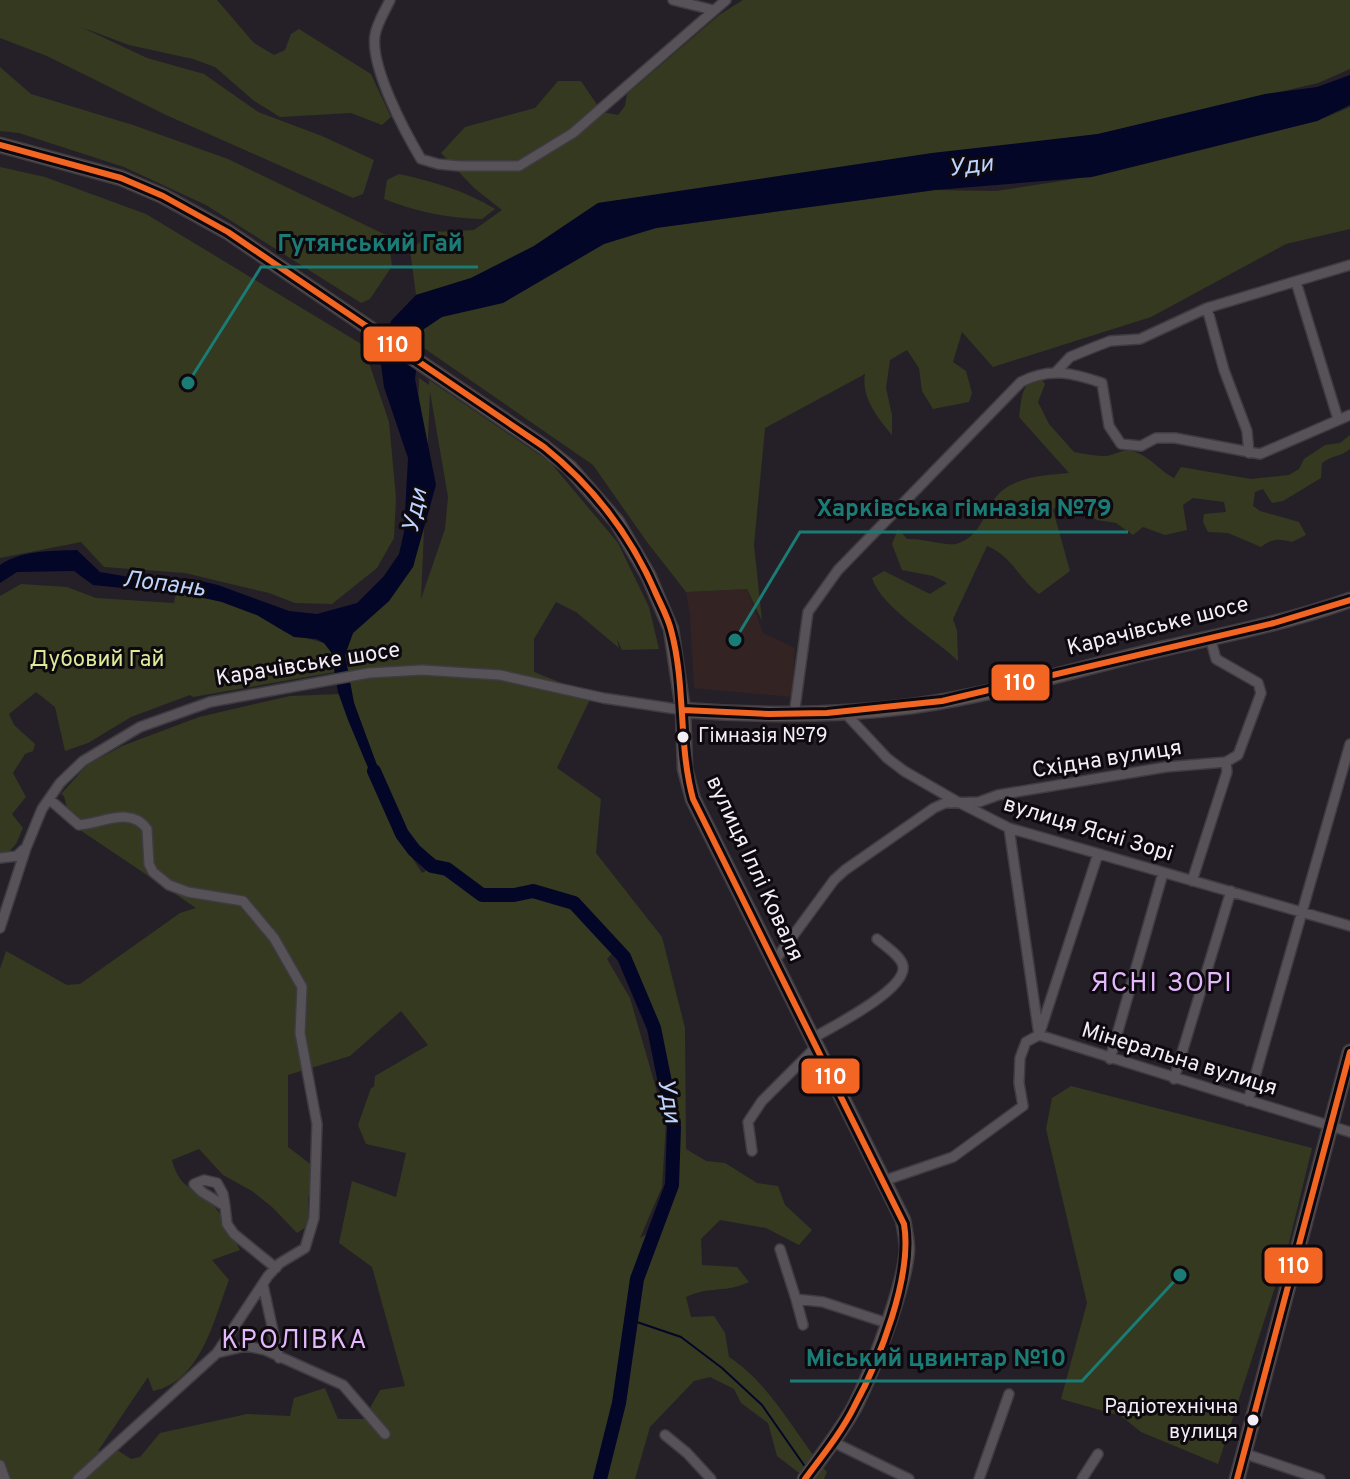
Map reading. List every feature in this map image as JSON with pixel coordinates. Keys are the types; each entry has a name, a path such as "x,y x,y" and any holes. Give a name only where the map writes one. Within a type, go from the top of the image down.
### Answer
{"main road":[{"name":"вулиця Іллі Коваля","path":"0,145 92,169 163,196 228,232 519,429 561,461 617,522 648,575 671,629 683,710 685,769 693,799 903,1220 906,1241 902,1275 887,1323 854,1407 805,1479"},
{"name":"Карачівське шосе","path":"683,710 794,715 913,706 973,695 1318,611 1350,600"},
{"path":"1237,1479 1350,1052"}],"street":[{"path":"390,0 375,36 377,58 399,123 421,159 459,166 519,166 573,133 726,0"},
{"path":"673,0 713,10"},
{"path":"1056,372 1070,357 1110,341 1140,339 1207,308 1350,265"},
{"path":"1296,282 1338,419"},
{"path":"1207,308 1224,370 1247,431 1249,453"},
{"path":"794,715 808,612 838,570 1021,382 1033,376 1056,372 1073,373 1102,383 1109,426 1121,444 1141,446 1156,438 1175,438 1260,454 1350,415"},
{"path":"1192,881 1227,772 1226,762 1238,755 1257,709 1261,687 1216,659 1210,637"},
{"name":"Карачівське шосе","path":"0,928 42,809 60,783 83,761 140,727 210,702 369,673 422,670 500,675 603,698 683,710"},
{"name":"вулиця Ясні Зорі","path":"845,713 887,758 956,801 1009,828 1350,926"},
{"path":"1248,1101 1350,744"},
{"name":"Східна вулиця","path":"773,963 834,880 934,808 956,801 979,802 998,795 1166,767 1226,762"},
{"path":"49,799 79,825 127,816 141,821 147,829 149,864 153,872 169,885 188,892 243,901 274,938 302,987 300,1033 317,1124 314,1218 305,1248 276,1268 217,1353 78,1479"},
{"path":"1009,828 1039,1035"},
{"path":"0,858 17,856 26,848"},
{"path":"883,1181 953,1157 1023,1106 1020,1058 1026,1042 1039,1035 1098,854"},
{"path":"1110,1059 1163,873"},
{"path":"1174,1079 1231,891"},
{"path":"752,1151 748,1122 762,1101 813,1044 889,991 901,979 904,970 901,961 877,939"},
{"name":"Мінеральна вулиця","path":"1039,1035 1350,1132"},
{"path":"225,1206 227,1224 234,1234 276,1268"},
{"path":"780,1249 803,1325"},
{"path":"263,1285 279,1358"},
{"path":"796,1299 823,1302 887,1323"},
{"path":"217,1353 246,1346 343,1385 385,1434"},
{"path":"979,1479 1009,1394"},
{"path":"665,1435 711,1479"},
{"path":"833,1442 909,1479"},
{"path":"1243,1453 1320,1479"},
{"path":"1082,1479 1098,1454"},
{"path":"0,1465 5,1479"}],"shaded area":[{"path":"747,589 763,633 795,648 792,697 694,688 686,592"}],"green space":[{"path":"0,0 217,0 254,43 274,55 285,50 291,34 299,29 371,74 391,117 382,125 351,113 280,117 253,100 215,67 129,45 81,27 147,58 204,74 258,112 374,160 363,194 353,198 166,115 47,56 0,38"},
{"path":"743,0 1350,0 1350,69 1318,83 1098,134 598,203 534,246 471,278 416,295 410,250 433,232 474,230 502,210 474,188 441,153 465,127 535,108 558,81 581,81 602,112 618,115 625,106 627,94 719,15"},
{"path":"0,67 31,94 133,125 228,159 388,236 392,266 370,299 361,303 206,205 124,167 19,133 0,131"},
{"path":"1350,107 1350,229 1286,244 1151,317 993,367 962,332 953,362 966,371 972,393 969,402 933,409 922,391 919,368 907,350 890,360 886,388 892,415 892,435 868,399 865,374 765,428 754,545 762,621 747,589 686,592 593,465 418,344 421,331 444,315 603,241 656,228 935,190 996,191 1068,180 1317,121"},
{"path":"0,167 45,177 146,214 363,345 389,422 396,498 394,538 377,568 332,604 295,603 269,593 185,573 104,567 81,542 0,558"},
{"path":"399,174 448,187 495,209 482,219 457,217 420,211 384,199 387,180"},
{"path":"419,378 429,385 429,380 550,462 618,543 649,607 659,649 622,650 617,639 619,648 576,612 556,602 534,639 534,672 592,695 557,768 601,799 596,853 662,937 685,1028 686,1149 706,1161 725,1163 757,1183 778,1186 785,1205 812,1230 799,1245 766,1228 720,1220 701,1239 702,1265 737,1267 749,1282 686,1297 691,1317 714,1316 725,1333 729,1357 758,1381 770,1396 827,1472 824,1479 807,1479 777,1456 768,1423 741,1403 734,1389 710,1377 694,1381 650,1427 635,1479 600,1479 605,1472 625,1384 641,1279 677,1188 678,1113 661,1040 619,946 607,959 630,998 666,1123 662,1187 640,1238 652,1231 634,1281 616,1399 599,1471 594,1479 0,1479 0,969 6,951 67,985 80,984 180,913 196,908 71,824 61,794 87,765 122,746 199,717 290,696 339,694 396,826 392,827 422,873 441,863 414,843 395,816 354,703 345,655 353,633 389,601 414,565","holes":["430,392 448,497 445,529 421,599","401,1011 428,1045 375,1076 374,1087 358,1125 366,1144 406,1153 396,1197 352,1181 339,1243 372,1267 405,1386 380,1390 364,1419 338,1419 325,1388 294,1398 290,1416 247,1414 160,1433 140,1457 131,1459 117,1450 98,1451 148,1377 153,1391 169,1385 194,1362 211,1330 229,1280 212,1260 240,1250 218,1211 208,1199 180,1179 172,1160 199,1149 223,1175 252,1191 297,1233 308,1226 308,1197 317,1169 288,1147 288,1075 350,1056"]},
{"path":"1041,378 1045,384 1038,402 1049,424 1074,452 1106,456 1131,451 1174,478 1181,467 1251,479 1289,475 1299,469 1304,459 1325,445 1340,443 1350,435 1350,449 1322,463 1321,478 1283,501 1272,503 1263,489 1255,492 1253,506 1260,511 1299,522 1306,535 1292,542 1276,540 1261,547 1228,533 1208,532 1203,522 1204,514 1226,512 1224,502 1193,498 1183,505 1187,530 1165,535 1143,527 1133,535 1116,523 1097,520 1071,504 1061,502 1053,510 1070,571 1039,594 1003,556 987,546 953,619 957,631 958,661 886,601 872,578 884,571 930,594 947,583 933,576 902,570 892,544 898,529 907,539 956,544 973,534 996,496 1010,485 1035,477 1069,473 1019,417 1026,387"},
{"name":"Дубовий Гай","path":"21,584 67,587 96,598 174,603 176,593 219,601 257,615 285,632 324,643 331,652 335,672 193,697 190,695 131,717 88,743 65,751 55,707 36,692 9,714 14,725 35,744 33,751 25,754 13,773 26,797 12,814 23,828 16,844 5,856 0,854 0,596"},
{"path":"1071,1086 1312,1148 1288,1247 1218,1464 1141,1432 1121,1416 1061,1399 1087,1303 1046,1129 1052,1098"}],"water":[{"name":"Лопань","path":"1350,75 1350,105 1317,121 1092,177 935,190 656,228 604,244 503,303 442,317 421,331 415,379 436,485 413,567 389,601 353,633 345,655 354,703 384,784 379,794 348,720 338,692 331,652 324,643 294,637 257,615 222,602 191,595 93,585 74,571 17,572 0,583 0,565 18,556 77,550 100,572 135,578 192,579 218,585 289,611 317,614 357,603 384,576 399,554 404,532 408,458 384,387 380,357 391,321 416,295 471,278 534,246 598,203 932,153 1098,134 1265,94 1317,87"}],"waterway":[{"name":"Уди","path":"374,771 402,834 432,866 447,869 482,895 514,895 533,891 574,903 624,957 654,1028 674,1127 672,1185 637,1279 619,1403 600,1479"},
{"path":"631,1320 681,1337 722,1368 762,1405 806,1468"}],"transit line":[{"name":"110","path":"0,145 121,178 163,196 228,232 544,447 595,496 636,553 663,608 676,651 685,757 693,799 904,1224 904,1268 883,1343 849,1417 805,1479"},
{"name":"110","path":"683,710 827,713 942,701 1274,623 1350,600"},
{"name":"110","path":"1237,1479 1350,1052"}],"place":[{"name":"Гутянський Гай","path":"188,383"},
{"name":"Харківська гімназія №79","path":"735,640"},
{"name":"Гімназія №79","path":"683,737"},
{"name":"Міський цвинтар №10","path":"1180,1275"},
{"name":"Радіотехнічна вулиця","path":"1253,1420"}],"district":[{"name":"ЯСНІ ЗОРІ","path":"1162,984"},
{"name":"КРОЛІВКА","path":"295,1341"}]}
